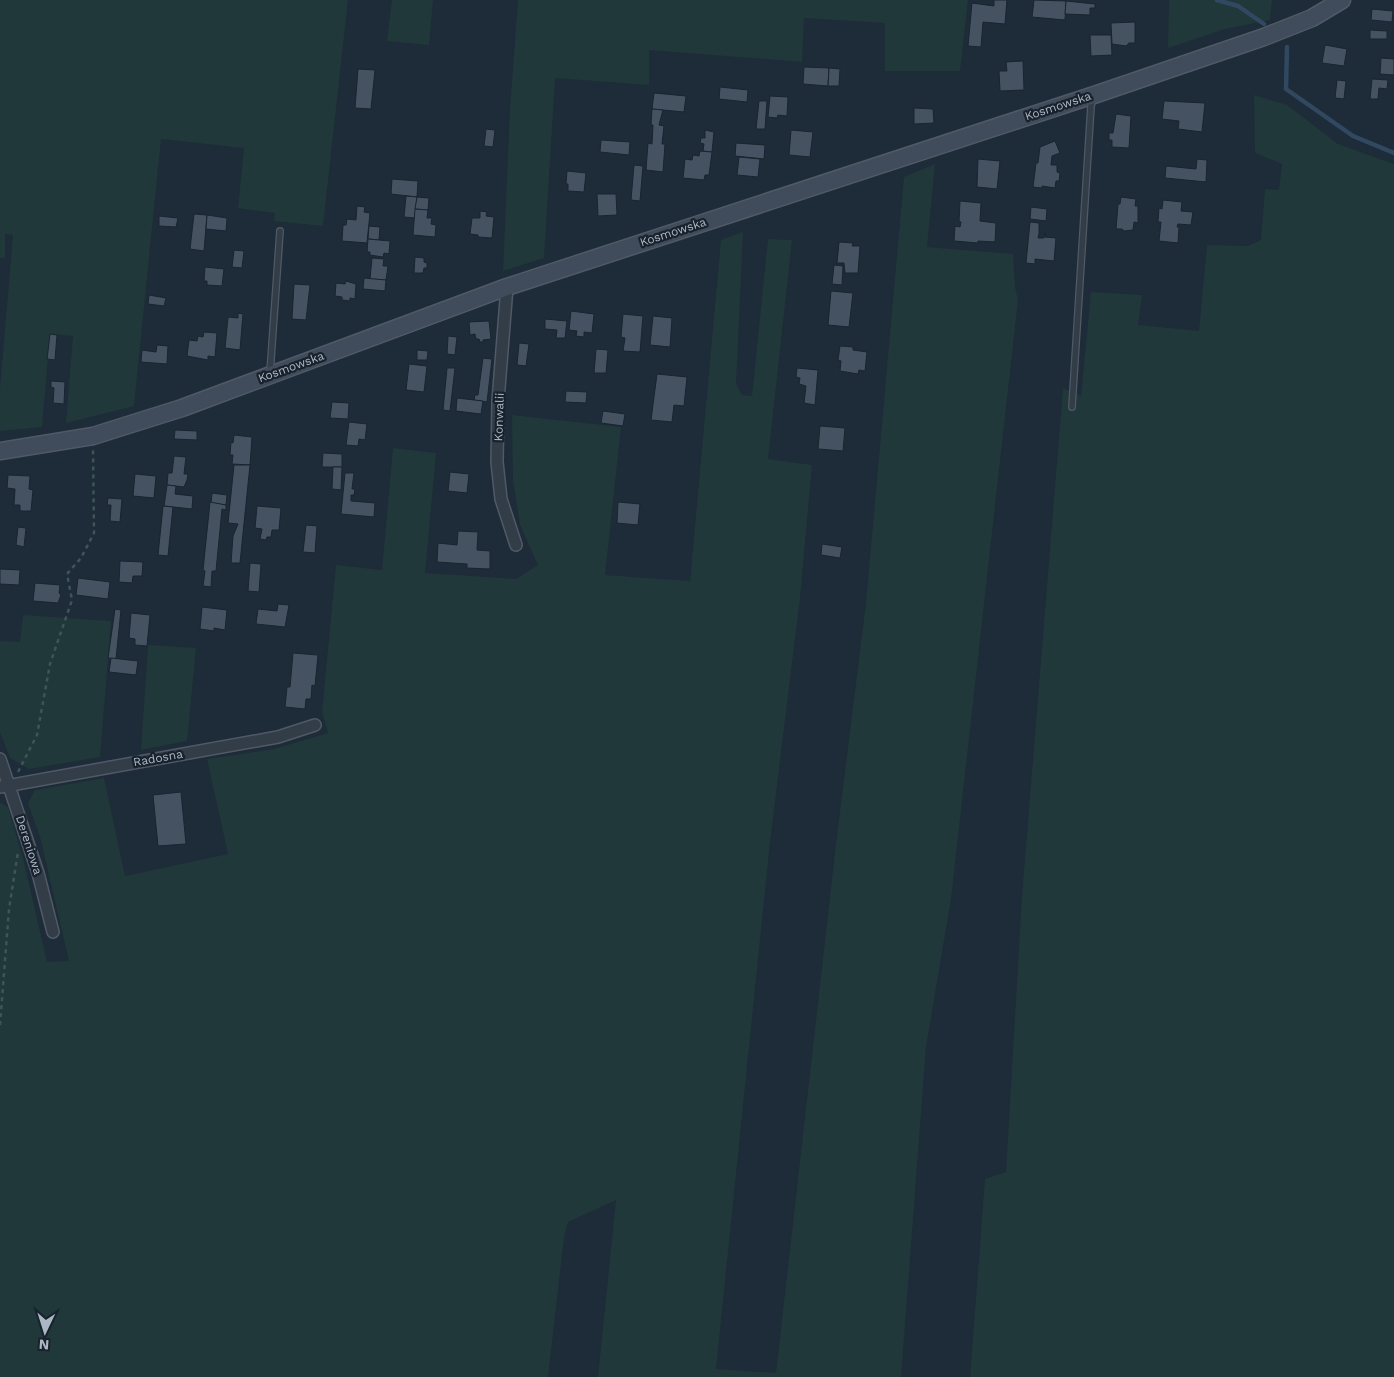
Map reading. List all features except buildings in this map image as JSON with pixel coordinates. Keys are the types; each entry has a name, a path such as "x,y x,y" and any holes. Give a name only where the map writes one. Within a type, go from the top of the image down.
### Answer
{"street":[{"name":"Kosmowska","path":"0,451 93,436 182,408 507,287 1094,95 1264,37 1312,18 1342,0"},
{"name":"Konwalii","path":"507,287 498,402 497,462 501,499 516,545"},
{"name":"Radosna","path":"5,786 278,737 315,725"},
{"name":"Dereniowa","path":"0,759 5,786 38,873 53,932"}],"lane":[{"path":"1072,408 1091,106 1094,95"},
{"path":"270,375 280,231"}],"path":[{"path":"5,786 25,760 37,735 50,664 72,600 67,574 82,558 94,533 93,436"},
{"path":"0,1025 9,909 19,844"}],"green space":[{"path":"0,0 348,0 323,226 274,221 275,213 238,208 244,148 161,139 134,406 66,423 73,336 50,334 42,427 0,431 0,388 13,235 5,234 5,258 0,258"},
{"path":"392,0 433,0 429,45 387,41"},
{"path":"518,0 968,0 960,71 885,71 885,23 804,18 802,62 649,50 649,85 555,78 544,258 503,271 510,109"},
{"path":"1168,0 1272,0 1270,20 1225,29 1168,48"},
{"path":"1254,95 1287,105 1338,144 1394,164 1394,1377 970,1377 985,1179 1006,1172 1022,896 1063,388 1081,396 1091,292 1142,295 1138,325 1199,331 1207,245 1248,246 1261,240 1265,189 1279,190 1282,164 1255,153"},
{"path":"935,164 927,247 1013,254 1015,287 1018,300 951,899 926,1047 901,1377 598,1377 616,1200 568,1222 564,1237 548,1377 0,1377 0,803 8,807 24,862 47,962 69,961 40,837 28,803 35,790 104,778 125,876 228,854 207,759 274,749 328,733 322,712 336,565 382,570 393,448 436,453 425,573 516,579 538,565 520,525 513,480 512,415 621,427 605,575 690,581 721,240 743,232 736,384 742,395 752,396 768,239 792,240 768,459 812,465 800,598 770,842 716,1369 776,1373 836,844 866,603 904,177"},
{"path":"23,615 111,621 100,757 29,769 10,758 0,732 0,641 20,642"},
{"path":"148,645 196,648 187,741 141,750"}],"waterway":[{"path":"1217,0 1238,6 1264,24"},
{"path":"1287,47 1286,89 1353,136 1394,153"}]}
